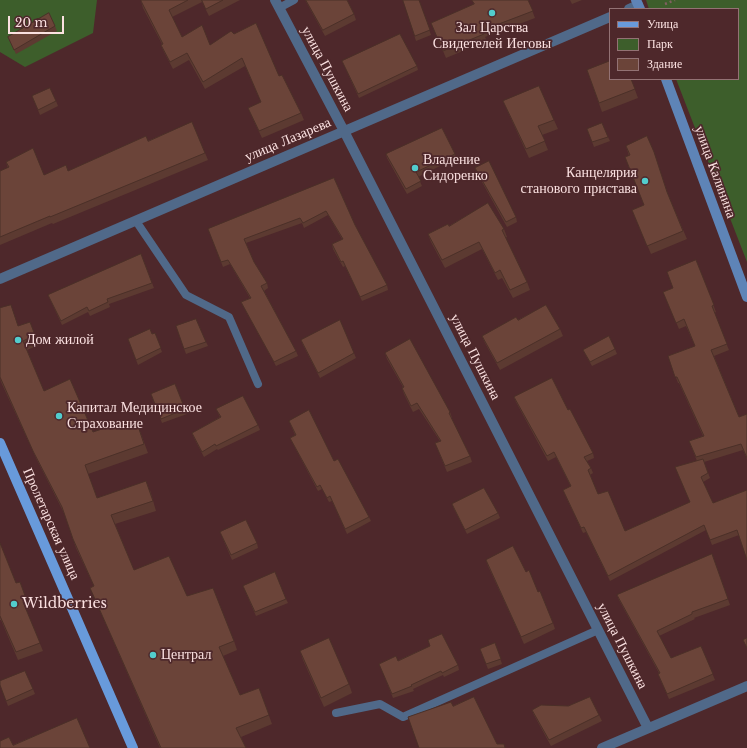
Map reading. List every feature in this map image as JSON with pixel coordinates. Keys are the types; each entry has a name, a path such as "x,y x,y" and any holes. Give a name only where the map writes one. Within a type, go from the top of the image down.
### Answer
{"main road":[{"name":"Пролетарская улица","path":"0,443 133,748"}],"street":[{"name":"улица Пушкина","path":"277,4 344,131 648,728"},
{"name":"улица Лазарева","path":"0,279 609,17"},
{"name":"улица Калинина","path":"666,80 747,297"},
{"path":"602,748 747,686"}],"lane":[{"path":"277,4 294,0"},
{"path":"136,221 186,295 229,317 258,384"},
{"path":"336,713 380,704 403,717 598,630"}],"path":[{"path":"665,4 675,0"}],"green space":[{"path":"0,0 97,0 93,33 25,67 0,52"},
{"path":"646,0 747,0 747,262 676,80 739,80 739,8 649,8"}],"building":[{"path":"188,0 169,10 182,37 202,25 210,45 231,31 234,34 256,23 279,76 282,75 301,113 259,131 248,108 261,102 242,58 203,82 187,53 170,62 161,45 163,44 141,1"},
{"path":"202,0 223,0 206,9"},
{"path":"306,0 347,0 354,14 323,30"},
{"path":"403,0 419,0 430,30 415,36"},
{"path":"472,0 528,0 533,11 483,30 484,34 443,51 431,23 474,4"},
{"path":"49,13 55,26 14,50 8,37"},
{"path":"400,34 417,66 358,94 342,61"},
{"path":"609,61 609,80 631,80 635,89 599,103 587,70"},
{"path":"539,86 554,120 538,126 545,141 526,149 503,101"},
{"path":"50,88 56,101 38,110 32,96"},
{"path":"192,122 205,153 0,237 0,171 9,167 6,162 33,148 44,175 66,165 68,171 146,136 148,141"},
{"path":"602,123 608,137 592,142 587,129"},
{"name":"Владение Сидоренко","path":"442,128 455,154 416,172 421,181 406,189 386,154"},
{"path":"647,136 683,231 647,246 632,210 644,205 625,157 630,155 626,146"},
{"path":"489,161 516,217 506,222 475,168"},
{"path":"334,178 355,225 387,285 360,297 343,261 341,262 332,244 343,239 326,211 303,223 300,218 244,239 254,262 267,283 261,286 296,351 274,362 241,302 251,298 228,260 221,262 208,229"},
{"path":"488,203 504,229 502,230 527,282 510,290 500,270 495,273 479,242 442,260 428,234 448,224 449,226"},
{"path":"141,254 152,283 107,299 108,302 89,311 87,307 61,321 48,295"},
{"path":"696,260 714,305 712,306 727,344 711,350 739,417 747,414 747,458 741,444 696,457 689,441 704,436 677,377 675,377 668,356 695,346 684,319 676,323 663,292 673,288 667,272"},
{"path":"11,305 18,326 30,322 35,335 23,341 44,391 70,379 93,432 126,421 128,428 138,426 144,444 85,465 97,498 146,481 153,501 111,515 134,570 169,556 187,596 213,588 234,641 219,647 240,695 259,688 269,715 236,728 246,748 161,748 90,588 94,586 73,539 62,507 33,451 0,377 0,308"},
{"path":"546,305 560,329 497,363 482,336 516,317 518,320"},
{"path":"196,319 206,342 184,349 176,326"},
{"path":"340,320 354,353 318,373 301,340"},
{"path":"150,329 152,334 155,333 161,348 136,360 128,339"},
{"path":"609,336 615,349 590,362 583,350"},
{"path":"410,339 450,412 449,413 470,456 445,466 435,443 441,441 417,403 411,406 402,388 404,387 385,353"},
{"path":"552,378 568,410 570,409 593,453 584,457 591,468 588,470 598,494 608,491 625,531 690,502 675,467 703,459 708,473 701,477 713,503 747,490 747,560 737,530 710,540 704,525 608,576 584,527 581,528 563,490 571,486 554,452 547,456 514,397"},
{"path":"175,384 185,409 161,419 151,394"},
{"path":"243,396 258,425 216,446 215,444 202,452 192,433 221,417 216,409"},
{"path":"309,410 334,461 338,459 369,517 345,529 330,496 327,498 320,485 317,487 290,438 296,435 289,421"},
{"path":"484,488 498,513 465,530 452,504"},
{"path":"246,520 257,543 231,555 220,532"},
{"path":"0,543 16,583 20,582 27,601 23,602 40,643 16,652 0,616"},
{"path":"513,546 526,572 529,570 538,592 540,591 553,623 521,637 486,560"},
{"path":"712,554 728,599 692,612 692,614 657,631 671,658 701,646 713,674 667,694 658,674 660,673 617,595"},
{"path":"275,572 286,599 255,612 243,586"},
{"path":"442,634 458,665 442,673 441,671 411,685 412,686 392,694 379,664 396,656 398,661 430,646 428,640"},
{"path":"329,638 349,684 321,698 300,651"},
{"path":"747,638 747,648 743,640"},
{"path":"495,643 501,659 486,664 480,649"},
{"path":"25,671 33,689 6,701 0,681"},
{"path":"474,697 497,744 504,744 505,748 419,748 408,717 451,702 453,706"},
{"path":"590,697 599,715 549,740 532,710 541,705 568,706"},
{"path":"77,718 90,748 0,748 0,741 9,737 13,745"}],"place":[{"name":"Зал Царства Свидетелей Иеговы","path":"492,13"},
{"name":"Владение Сидоренко","path":"415,168"},
{"name":"Канцелярия станового пристава","path":"645,181"},
{"name":"Дом жилой","path":"18,340"},
{"name":"Капитал Медицинское Страхование","path":"59,416"},
{"name":"Wildberries","path":"14,604"},
{"name":"Централ","path":"153,655"}]}
